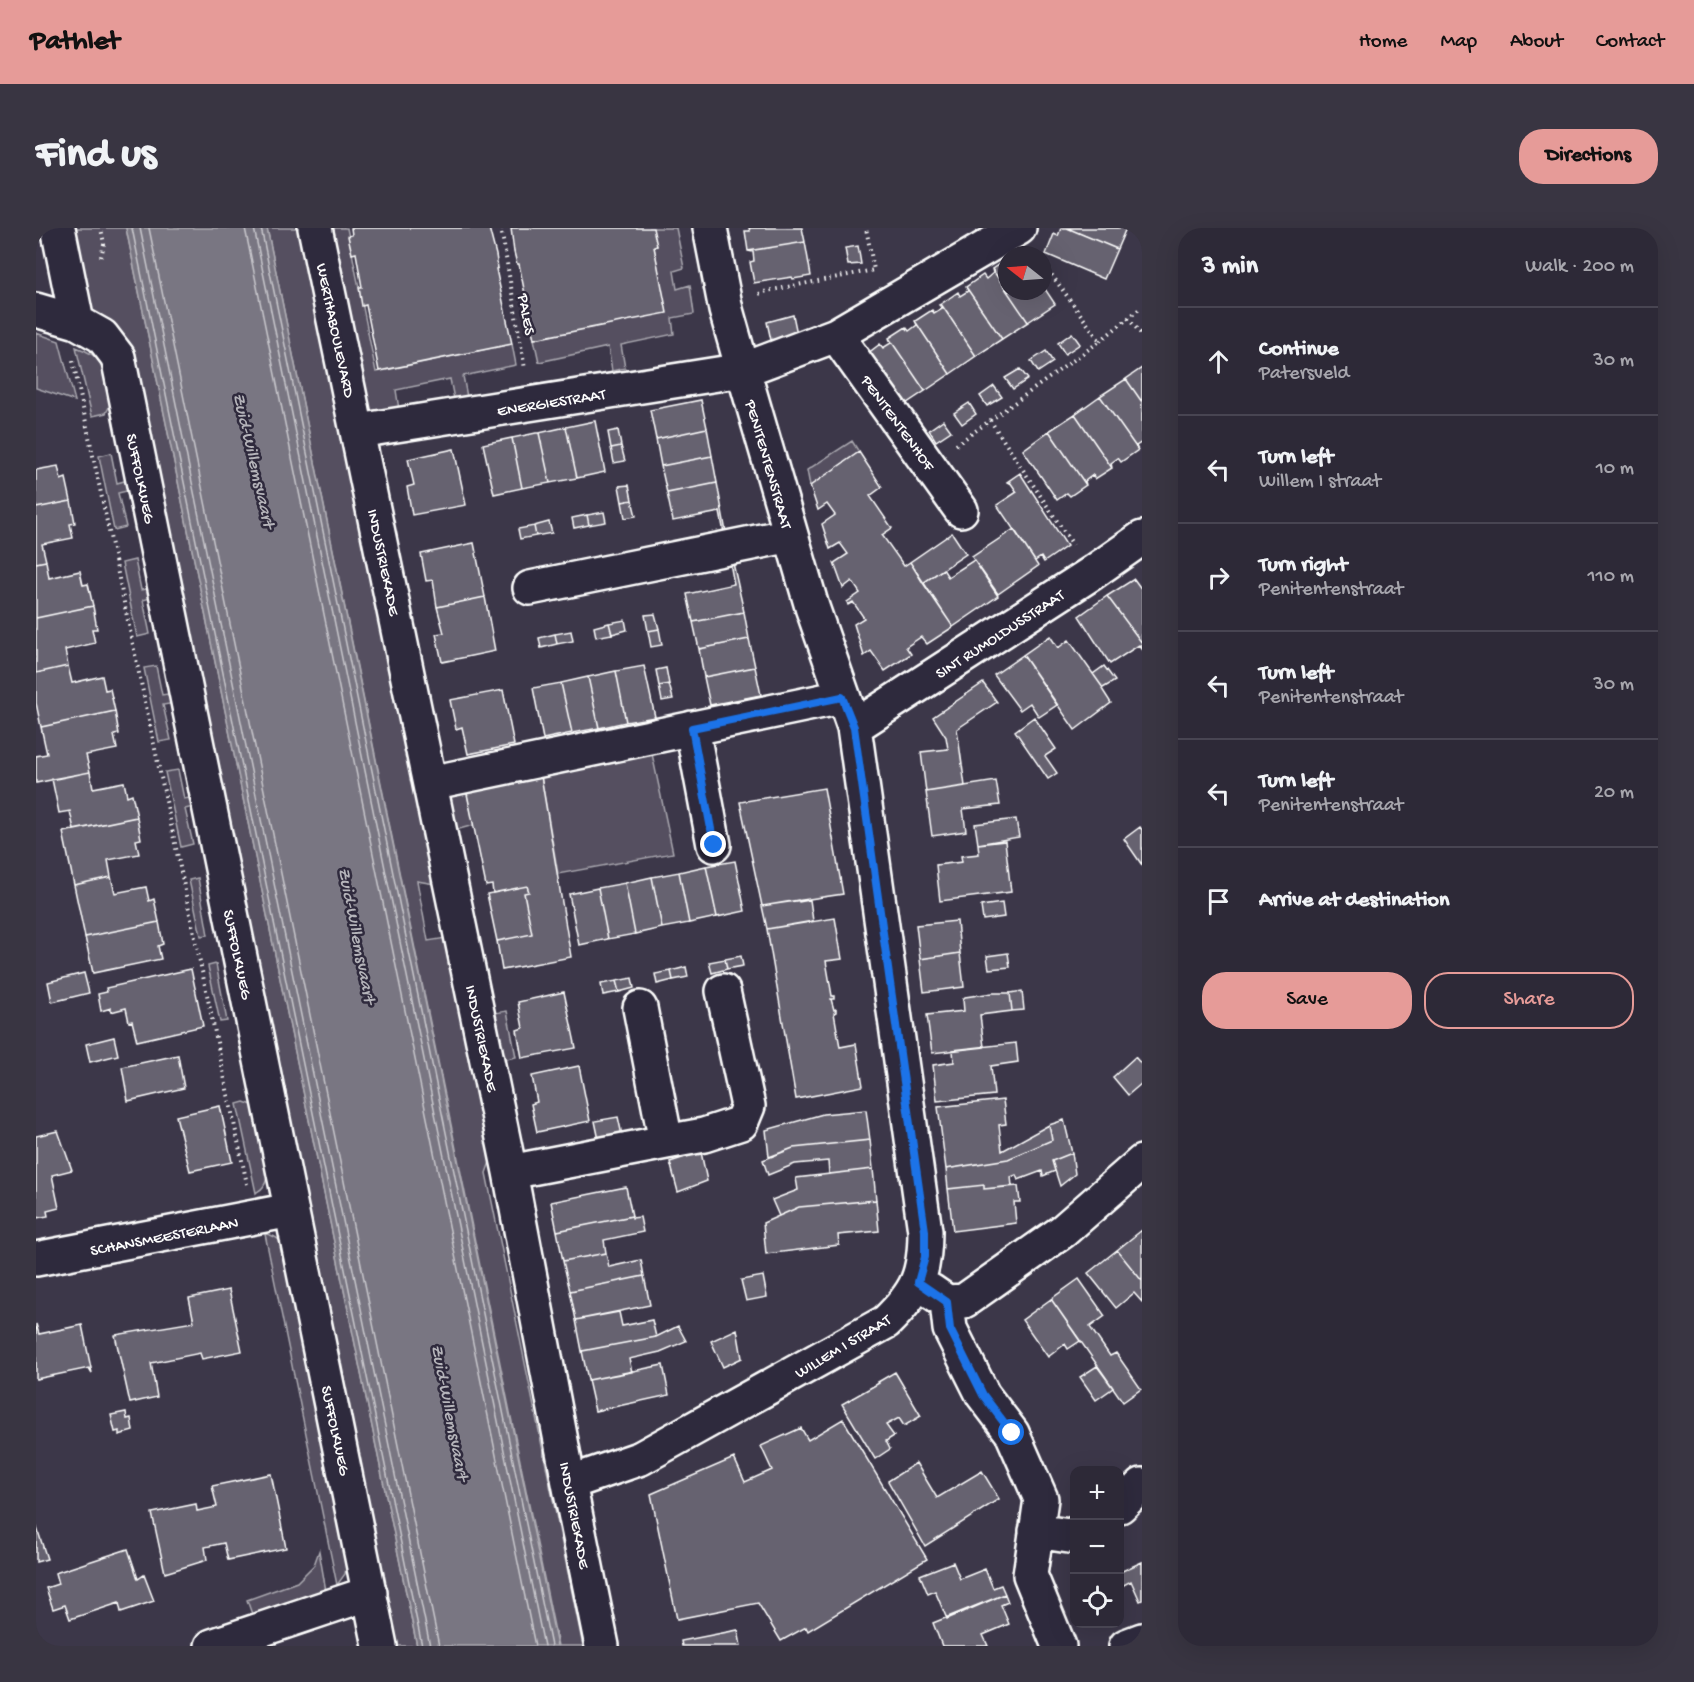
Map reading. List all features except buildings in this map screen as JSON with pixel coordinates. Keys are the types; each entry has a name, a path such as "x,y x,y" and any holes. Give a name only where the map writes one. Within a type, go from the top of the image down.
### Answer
{"street":[{"path":"58,228 77,322"},
{"name":"WERTHABOULEVARD","path":"315,228 358,431"},
{"name":"PENITENTENSTRAAT","path":"710,228 726,310 812,607 854,727 925,1231 925,1257 918,1282"},
{"path":"744,370 836,335 1019,229"},
{"name":"SUFFOLKWEG","path":"36,310 77,322 102,336 118,357 380,1646"},
{"name":"PENITENTENHOF","path":"836,335 961,510"},
{"name":"ENERGIESTRAAT","path":"358,431 744,370"},
{"name":"INDUSTRIEKADE","path":"358,431 510,1172 602,1646"},
{"path":"530,588 791,535"},
{"name":"SINT RUMOLDUSSTRAAT","path":"854,727 1092,573 1142,538"},
{"path":"430,783 842,697"},
{"path":"692,728 714,845"},
{"path":"510,1172 705,1135 741,1123 748,1106 723,991"},
{"path":"640,1008 666,1142"},
{"path":"918,1282 947,1302 964,1300 1063,1231 1142,1162"},
{"name":"SCHANSMEESTERLAAN","path":"36,1259 291,1210"},
{"name":"WILLEM I STRAAT","path":"569,1483 641,1458 885,1322 904,1304 918,1282"},
{"path":"947,1302 950,1329 983,1395 1012,1433 1041,1499 1030,1575 1059,1646"},
{"path":"1124,1501 1142,1485"},
{"path":"1036,1532 1070,1536"},
{"path":"212,1646 370,1593"},
{"path":"1126,1646 1142,1640"}],"path":[{"name":"PALES","path":"501,228 531,404"},
{"path":"726,310 766,291 873,270 866,228"},
{"path":"1052,275 1100,341"},
{"path":"929,465 1100,341 1142,307"},
{"path":"1128,318 1142,335"},
{"path":"77,322 69,344 254,1218"},
{"path":"990,420 1092,573"}],"shaded area":[{"path":"69,228 126,228 417,1646 397,1646 133,356 116,328 104,319 86,311"},
{"path":"267,228 304,228 435,884 417,881 428,941 446,938 490,1162 486,1173 583,1646 558,1646"},
{"path":"331,228 347,228 376,372 512,344 516,365 463,376 468,402 455,404 450,379 396,390 400,416 375,416 369,412"},
{"path":"650,228 676,228 684,268 674,271 677,289 690,285 694,314 672,318 674,334 621,345 625,368 612,371 608,347 539,362 534,339 666,312 654,247 657,246"},
{"path":"36,333 59,341 75,401 36,388"},
{"path":"76,347 94,356 103,367 112,401 106,413 92,416"},
{"path":"852,441 859,452 810,486 807,470"},
{"path":"111,453 117,483 128,480 131,490 118,493 126,527 114,530 99,456"},
{"path":"135,560 141,590 152,588 154,597 143,600 150,634 137,637 122,563"},
{"path":"156,666 162,695 173,693 175,703 163,705 171,740 159,742 144,668"},
{"path":"651,749 673,853 558,874 540,770"},
{"path":"178,770 184,799 195,797 197,806 185,809 193,844 181,847 165,772"},
{"path":"465,784 474,825 452,831 444,789"},
{"path":"198,878 208,935 201,936 189,880"},
{"path":"216,964 227,1021 220,1022 208,966"},
{"path":"507,1011 516,1057 498,1061 488,1014"},
{"path":"244,1102 258,1107 266,1148 268,1170 266,1180 256,1193 237,1104"},
{"path":"265,1234 277,1238 286,1248 348,1557 345,1574 337,1585"},
{"path":"319,1551 326,1591 253,1617 247,1600 297,1582 314,1565"}],"water":[{"name":"Zuid-Willemsvaart","path":"126,228 267,228 557,1646 417,1646"}],"route":[{"path":"714,845 692,728 842,697 854,727 925,1231 925,1257 918,1282 947,1302 950,1329 983,1395 1012,1433"}]}
